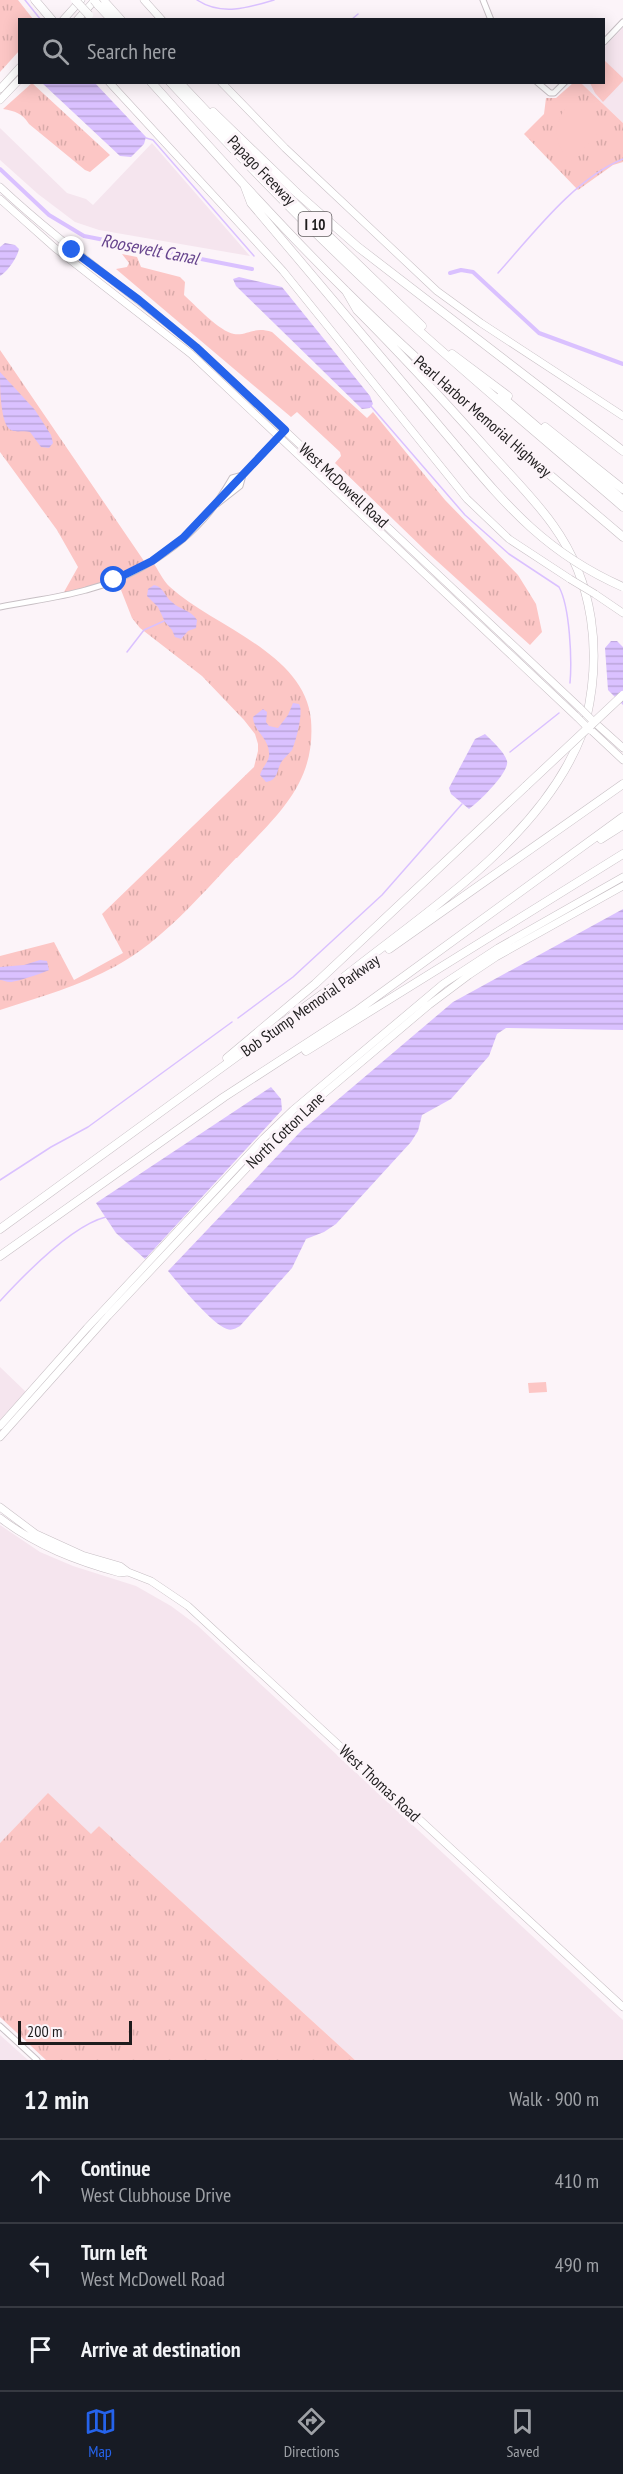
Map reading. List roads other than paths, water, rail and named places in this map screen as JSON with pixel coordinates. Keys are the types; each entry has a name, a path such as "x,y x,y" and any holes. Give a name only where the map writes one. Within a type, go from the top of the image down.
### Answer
{"highway":[{"path":"35,0 50,18"},
{"path":"75,0 91,17"},
{"path":"98,1 111,18"},
{"path":"98,1 119,18"},
{"name":"Papago Freeway","path":"153,84 346,291"},
{"path":"172,84 227,144 361,277 476,381 623,507"},
{"path":"181,85 206,104 298,195 396,277 623,451"},
{"name":"Papago Freeway","path":"181,85 281,190 452,354"},
{"path":"243,183 251,203 505,504 537,535 580,565 623,587"},
{"path":"334,985 452,892 496,853 544,802 565,771 581,736 589,707 594,665 593,629 587,597 576,566 553,525 468,427 357,310 346,291"},
{"name":"Pearl Harbor Memorial Highway","path":"346,291 439,379 623,537"},
{"path":"452,354 500,389 623,489"},
{"name":"Pearl Harbor Memorial Highway","path":"452,354 623,500"},
{"path":"200,1084 216,1067 323,977 623,695"},
{"name":"Bob Stump Memorial Parkway","path":"0,1229 334,985 421,928 623,784"},
{"name":"Bob Stump Memorial Parkway","path":"0,1256 207,1110 333,1026 623,817"},
{"path":"526,889 623,825"},
{"path":"207,1110 226,1101 620,855"}],"main road":[{"path":"65,18 81,0"},
{"path":"144,0 160,18"},
{"path":"79,18 98,1"},
{"path":"0,89 18,69"},
{"path":"0,100 18,81"},
{"path":"111,84 283,271 466,499 509,538 623,613"},
{"path":"223,84 271,135 412,268 453,303 623,416"},
{"name":"West McDowell Road","path":"0,187 62,242 196,347 577,717 623,758"},
{"name":"West McDowell Road","path":"0,199 55,248 191,354 282,433 623,749"},
{"path":"623,749 623,758"},
{"name":"North Cotton Lane","path":"0,1426 87,1328 262,1139 293,1110 462,970 623,877"},
{"name":"North Cotton Lane","path":"0,1437 184,1234 268,1144 303,1111 469,975 496,957 623,886"},
{"path":"16,1420 17,1414 27,1403 27,1397"},
{"name":"West Thomas Road","path":"0,1507 15,1520 51,1541 82,1555 120,1566 128,1572 151,1581 188,1606 623,2007"},
{"name":"West Thomas Road","path":"0,1518 42,1546 68,1558 120,1573 128,1572"}],"street":[{"path":"483,0 490,18"},
{"path":"605,40 623,22"},
{"path":"539,84 550,93 554,93 563,84"},
{"path":"0,607 79,592 123,576 152,561 175,544 216,504 282,433"},
{"path":"0,2026 37,2060"}],"waterway":[{"path":"25,0 39,18"},
{"path":"197,0 206,5 225,9 245,8 274,0"},
{"path":"353,18 358,14"},
{"path":"146,138 153,140 254,256"},
{"path":"498,273 571,194 605,168 623,159"},
{"name":"Roosevelt Canal","path":"0,169 49,215 84,236 252,269"},
{"name":"Roosevelt Canal","path":"450,273 461,270 473,272 539,333 623,364"},
{"path":"370,405 465,515 509,554 559,587 568,620 570,683"},
{"path":"127,652 144,630 164,621"},
{"path":"510,752 559,713"},
{"path":"238,1018 293,977 382,895 462,804"},
{"path":"0,1180 51,1147 88,1127 232,1022"},
{"path":"0,1301 35,1265 64,1240 93,1222 106,1217"}]}
